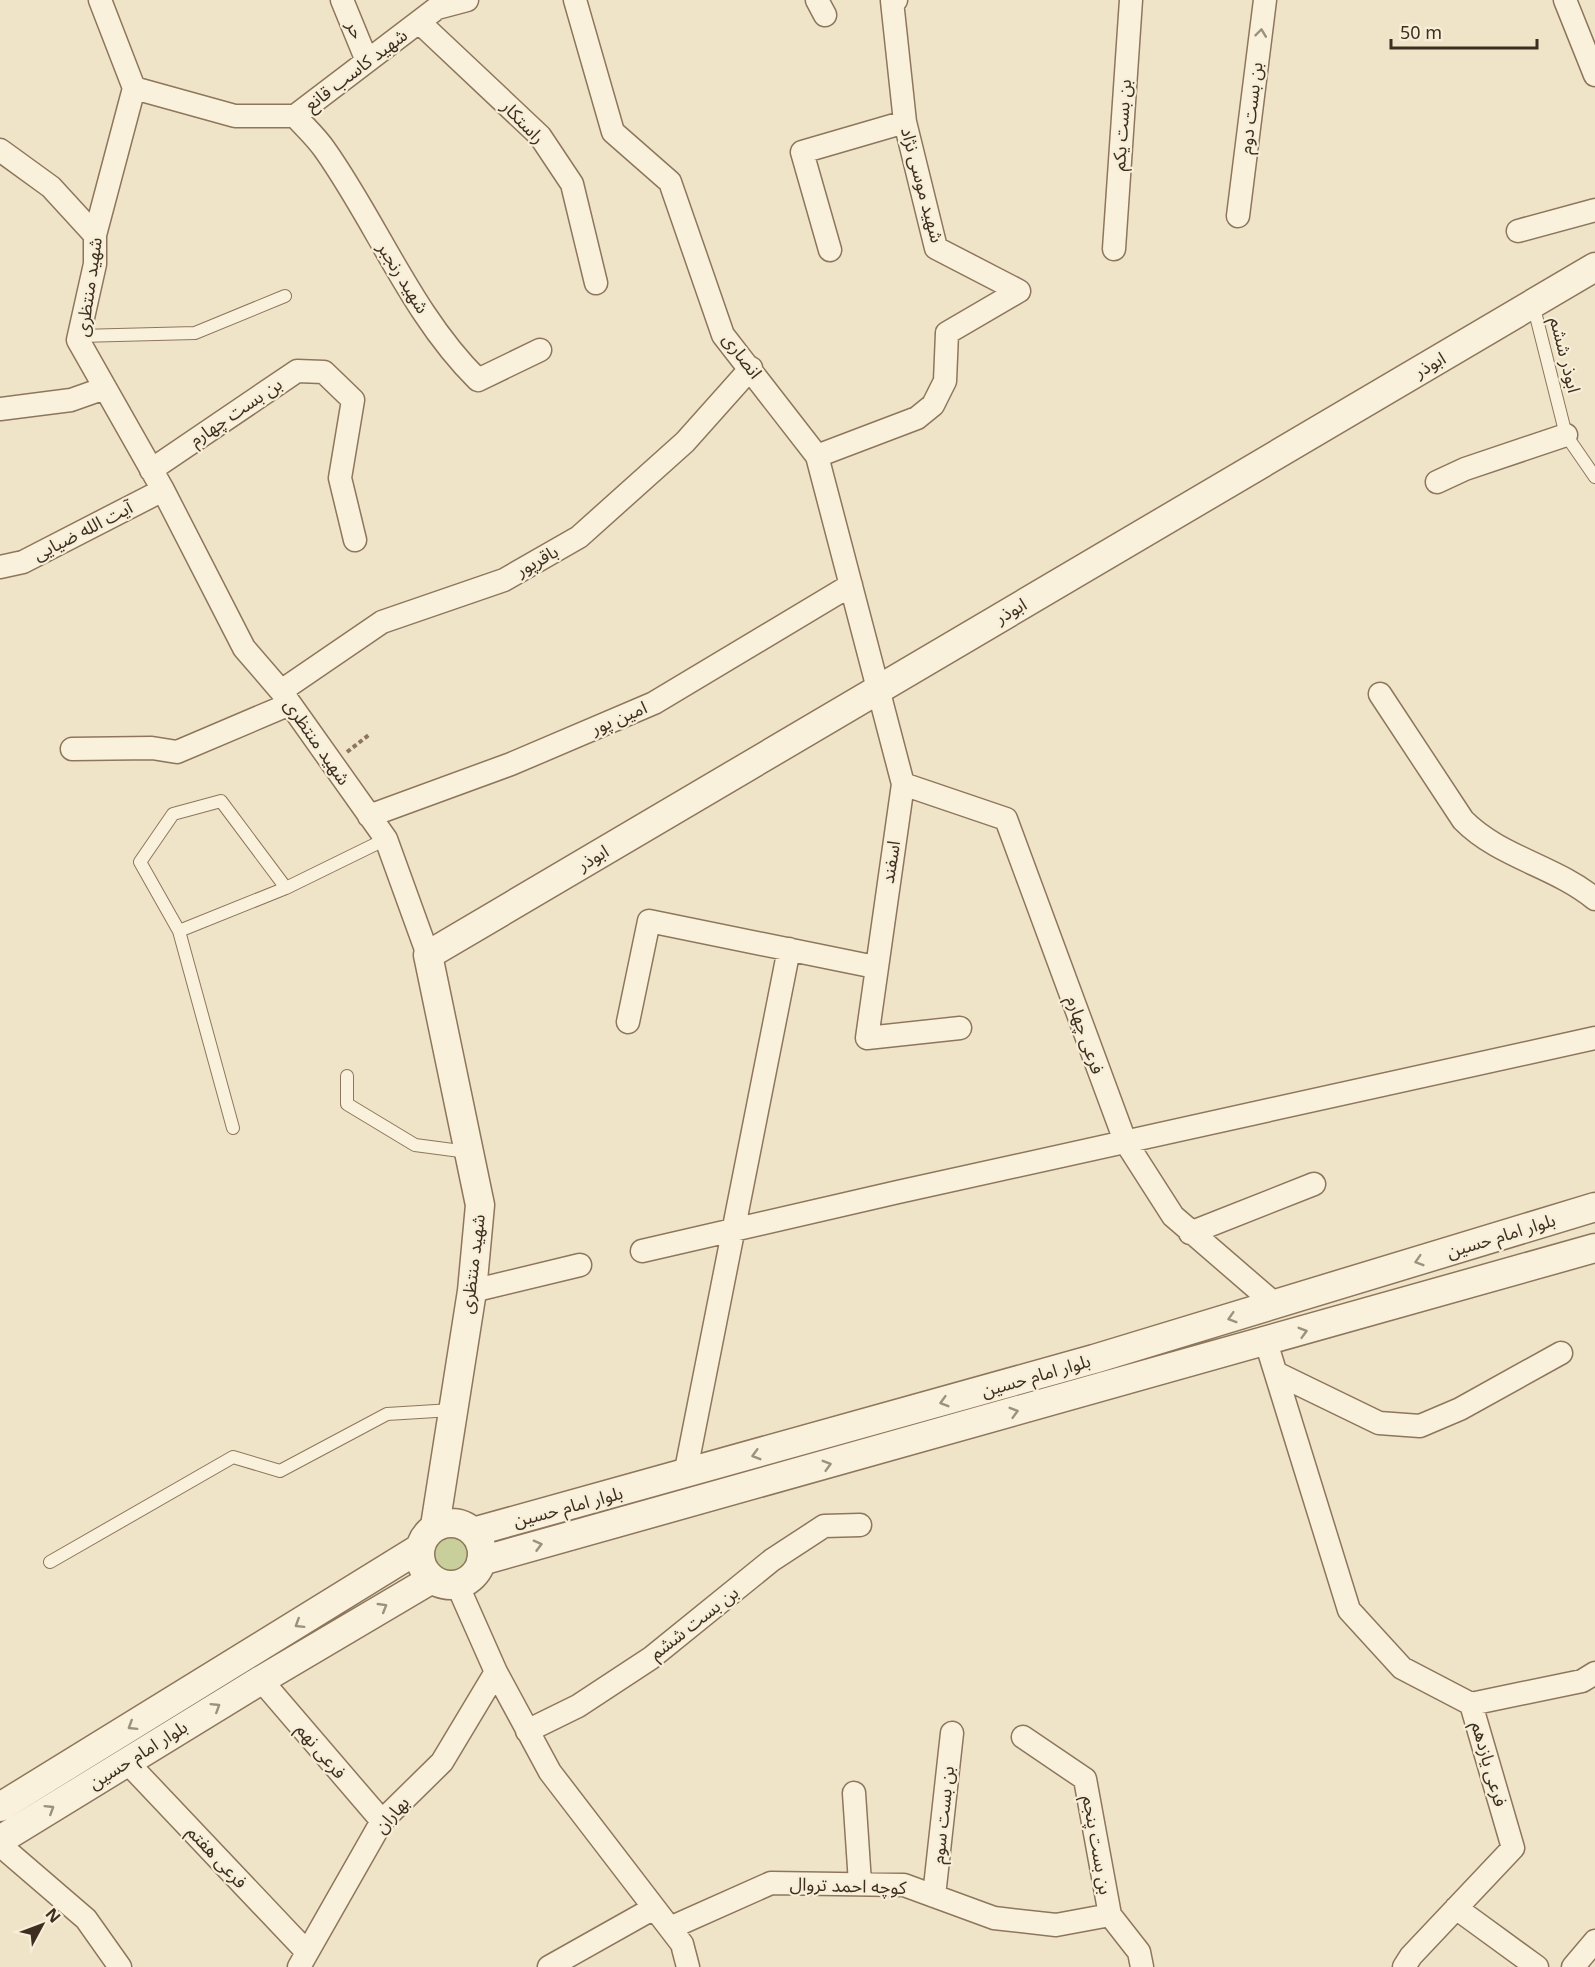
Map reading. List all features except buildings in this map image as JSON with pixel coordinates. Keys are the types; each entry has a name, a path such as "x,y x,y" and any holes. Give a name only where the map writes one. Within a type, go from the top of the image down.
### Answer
{"street":[{"path":"100,0 134,87"},
{"name":"حر","path":"342,0 368,61"},
{"name":"شهید کاسب قانع","path":"134,87 235,116 295,116 437,8 466,0"},
{"name":"انصاری","path":"575,0 614,132 670,182 723,335 817,456 879,689"},
{"name":"شهید موسی نژاد","path":"817,456 917,418 933,405 945,381 947,333 1019,291 936,248 905,122 892,1 896,0"},
{"name":"بن بست یکم","path":"1114,249 1131,0"},
{"name":"بن بست دوم","path":"1238,216 1265,0"},
{"path":"1565,0 1595,75"},
{"name":"راستکار","path":"419,22 540,136 572,184 596,283"},
{"name":"شهید منتظری","path":"134,87 95,235 95,264 78,340 163,490 244,648 285,698 386,839 428,955 470,1152 480,1205 472,1290 428,1537"},
{"name":"شهید رنجبر","path":"295,116 325,149 419,305 457,359 478,380 540,350"},
{"path":"830,250 802,152 905,122"},
{"path":"0,150 51,187 95,235"},
{"path":"1518,231 1595,210"},
{"name":"ابوذر","path":"428,955 1595,267"},
{"name":"باقرپور","path":"285,698 382,622 504,580 579,537 685,442 751,369"},
{"name":"بن بست چهارم","path":"151,470 297,371 324,372 353,400 340,478 355,540"},
{"path":"0,409 71,400 105,388"},
{"path":"1437,482 1465,468 1566,435"},
{"name":"آیت الله ضیایی","path":"0,567 23,562 163,490"},
{"name":"امین پور","path":"369,816 511,764 654,703 851,585"},
{"name":"اسفند","path":"879,689 903,784 875,967 867,1038 960,1028"},
{"path":"1380,694 1463,820 1479,837 1564,878 1595,898"},
{"path":"72,749 152,748 177,752 285,698"},
{"name":"فرعی چهارم","path":"903,784 1006,819 1014,833 1125,1141 1173,1216 1276,1305"},
{"path":"628,1022 649,921 875,967"},
{"path":"685,1475 789,949"},
{"path":"642,1251 1125,1141 1595,1038"},
{"path":"1190,1233 1314,1184"},
{"name":"بلوار امام حسین","path":"473,1532 685,1475 1276,1305 1595,1207"},
{"name":"بلوار امام حسین","path":"481,1561 1595,1248"},
{"path":"472,1290 580,1265"},
{"name":"فرعی یازدهم","path":"1266,1342 1349,1610 1402,1668 1471,1704 1513,1848 1404,1967"},
{"path":"1276,1373 1378,1423 1420,1426 1460,1409 1561,1353"},
{"path":"445,1581 473,1576 481,1561 479,1540 473,1532 455,1522 428,1537 422,1565 445,1581 550,1772 682,1944 688,1967"},
{"name":"بن بست ششم","path":"527,1731 578,1706 651,1658 772,1560 824,1526 860,1525"},
{"name":"بلوار امام حسین","path":"0,1807 428,1537"},
{"name":"بلوار امام حسین","path":"0,1840 261,1680 445,1581"},
{"name":"بهاران","path":"303,1959 382,1821 442,1762 496,1672"},
{"path":"1471,1704 1582,1682 1595,1673"},
{"name":"فرعی نهم","path":"261,1680 382,1821"},
{"name":"بن بست سوم","path":"934,1896 952,1733"},
{"name":"بن بست پنجم","path":"1023,1737 1085,1779 1110,1915"},
{"name":"فرعی هفتم","path":"127,1762 303,1959"},
{"path":"854,1793 860,1883"},
{"path":"0,1845 86,1919 120,1967"},
{"name":"کوچه احمد تروال","path":"670,1928 771,1883 904,1885 994,1918 1056,1925 1110,1915"},
{"path":"549,1967 654,1908"},
{"path":"1456,1908 1537,1967"},
{"path":"1110,1915 1139,1952 1142,1967"},
{"path":"1573,1967 1595,1941"}],"lane":[{"path":"79,336 195,333 285,296"},
{"name":"ابوذر ششم","path":"1533,304 1566,435 1595,477"},
{"path":"233,1128 179,931 140,862 173,814 221,801 286,888"},
{"path":"179,931 286,888 386,839"},
{"path":"347,1076 347,1104 415,1145 470,1152"},
{"path":"50,1562 233,1457 280,1471 387,1414 452,1410"}],"path":[{"path":"332,764 370,734"}],"green space":[{"path":"451,1528 461,1530 469,1536 475,1544 477,1554 475,1564 469,1572 461,1578 451,1580 441,1578 433,1572 427,1564 425,1554 427,1544 433,1536 441,1530"}]}
